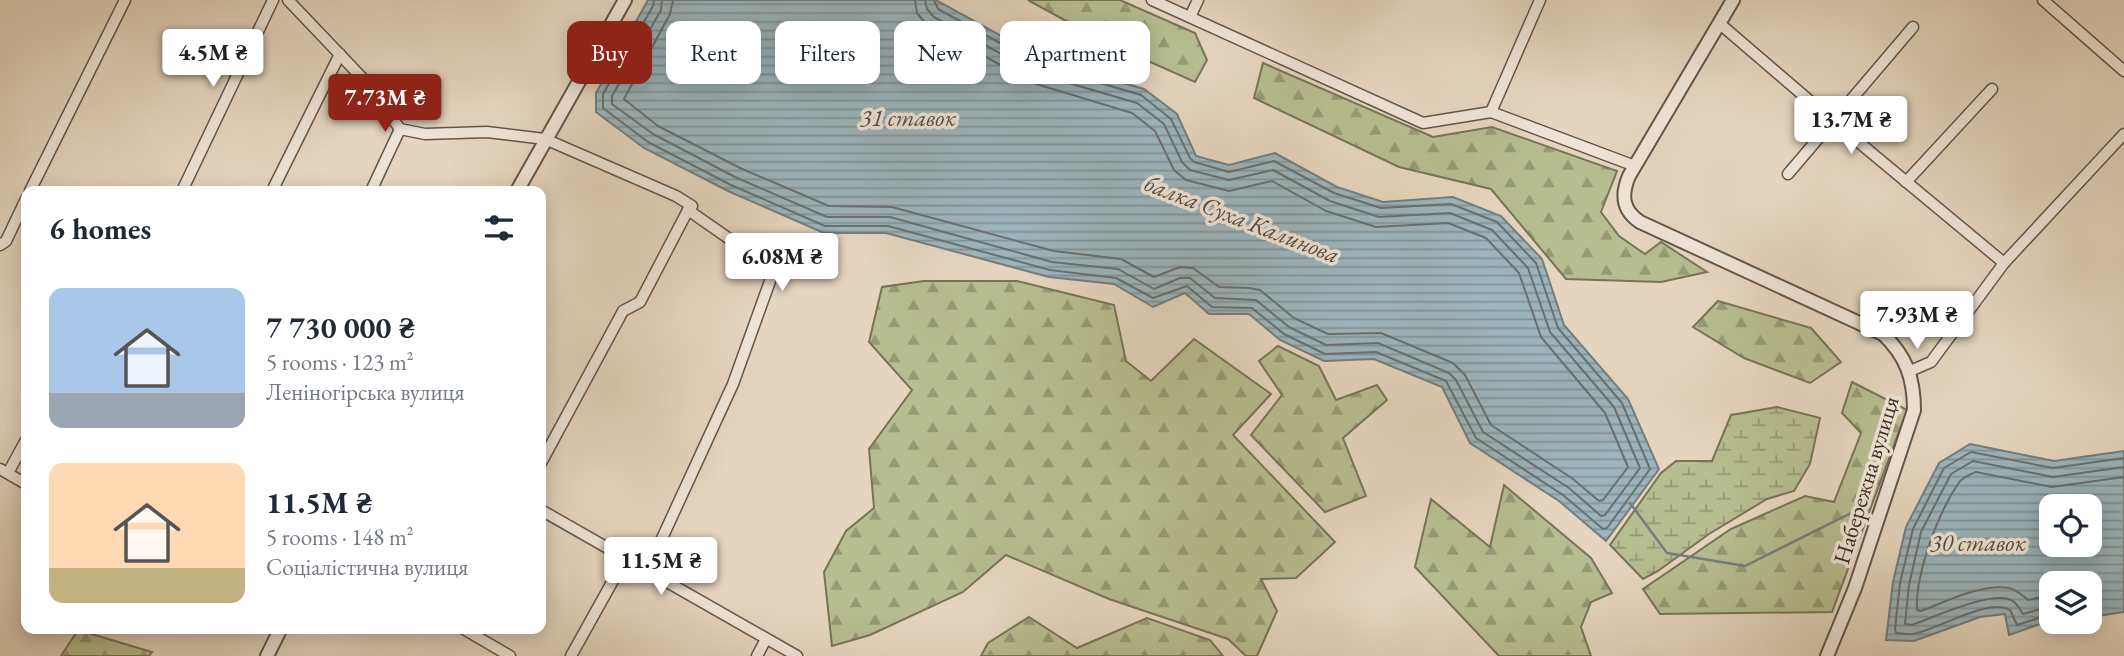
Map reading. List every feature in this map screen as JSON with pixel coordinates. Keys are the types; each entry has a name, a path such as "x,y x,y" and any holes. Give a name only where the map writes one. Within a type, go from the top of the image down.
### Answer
{"street":[{"path":"32,186 125,0"},
{"path":"183,186 273,0"},
{"path":"288,0 367,83 400,129 425,134 488,132 545,139 677,196 692,206 640,302 623,311 546,454"},
{"path":"520,186 625,0"},
{"path":"1152,0 1423,123 1491,112 1634,166 1733,0"},
{"path":"1190,17 1198,0"},
{"path":"1491,112 1540,0"},
{"path":"2043,0 2124,71"},
{"path":"1719,23 2004,263"},
{"path":"1788,174 1913,27"},
{"path":"274,186 340,54"},
{"path":"1906,182 1992,89"},
{"path":"373,186 400,129"},
{"path":"1910,371 1931,362 2004,263 2124,134"},
{"name":"Набережна вулиця","path":"1634,166 1624,188 1625,205 1634,218 1874,329 1890,341 1910,371 1914,410 1855,587 1827,656"},
{"path":"0,245 6,241 21,210"},
{"path":"647,571 733,384 774,270 688,210"},
{"path":"21,447 4,471 21,481"},
{"path":"546,513 797,656"},
{"path":"572,656 625,559"},
{"path":"267,656 277,634"},
{"path":"472,634 510,656"},
{"path":"757,656 766,639"}],"green space":[{"path":"1028,0 1120,0 1195,33 1207,60 1195,82 1150,62 1150,21 1066,21"},
{"path":"1263,63 1433,137 1492,127 1617,171 1601,212 1619,236 1645,254 1661,242 1707,272 1661,282 1566,279 1491,189 1399,167 1254,98"},
{"path":"924,281 1017,281 1114,305 1126,361 1151,381 1194,339 1271,394 1233,435 1335,542 1296,578 1261,579 1277,611 1257,656 1246,656 1228,639 1109,599 1006,555 963,592 870,635 832,646 824,572 846,531 874,508 869,449 912,390 869,342 882,287"},
{"path":"1718,301 1811,328 1841,362 1810,383 1744,358 1693,327"},
{"path":"1278,346 1319,366 1336,400 1377,385 1387,400 1343,438 1366,496 1325,512 1251,435 1282,395 1259,361"},
{"path":"1852,382 1907,410 1832,612 1660,614 1643,589 1731,529 1805,496 1834,502 1861,433 1842,413"},
{"path":"1777,407 1820,418 1810,464 1794,491 1767,499 1643,579 1610,545 1661,473 1676,461 1712,461 1731,415"},
{"path":"1504,485 1591,558 1612,593 1591,602 1581,627 1591,656 1499,656 1415,567 1431,499 1490,547"},
{"path":"1029,617 1077,648 1147,618 1210,640 1223,656 981,656 988,643"},
{"path":"75,634 91,634 152,652 149,656 61,656"}],"water":[{"name":"31 ставок","path":"648,0 936,0 974,21 894,21 894,84 986,84 986,28 1000,35 1000,84 1127,84 1144,89 1177,114 1196,156 1229,165 1275,153 1337,187 1383,202 1453,197 1501,216 1542,259 1564,325 1628,399 1659,469 1606,541 1559,501 1470,443 1442,387 1374,359 1324,361 1280,340 1249,314 1209,314 1185,293 1153,307 1114,284 1049,277 886,233 824,233 728,191 644,148 596,112 596,93 601,84 652,84 652,21 636,21"},
{"name":"30 ставок","path":"1970,444 2054,461 2124,451 2124,612 2102,615 2102,571 2039,571 2039,624 2009,635 2005,614 1980,617 1914,641 1886,640 1893,582 1906,527 1939,463"}],"waterway":[{"name":"балка Суха Калинова","path":"1630,503 1667,553 1745,566 1851,513"}]}
